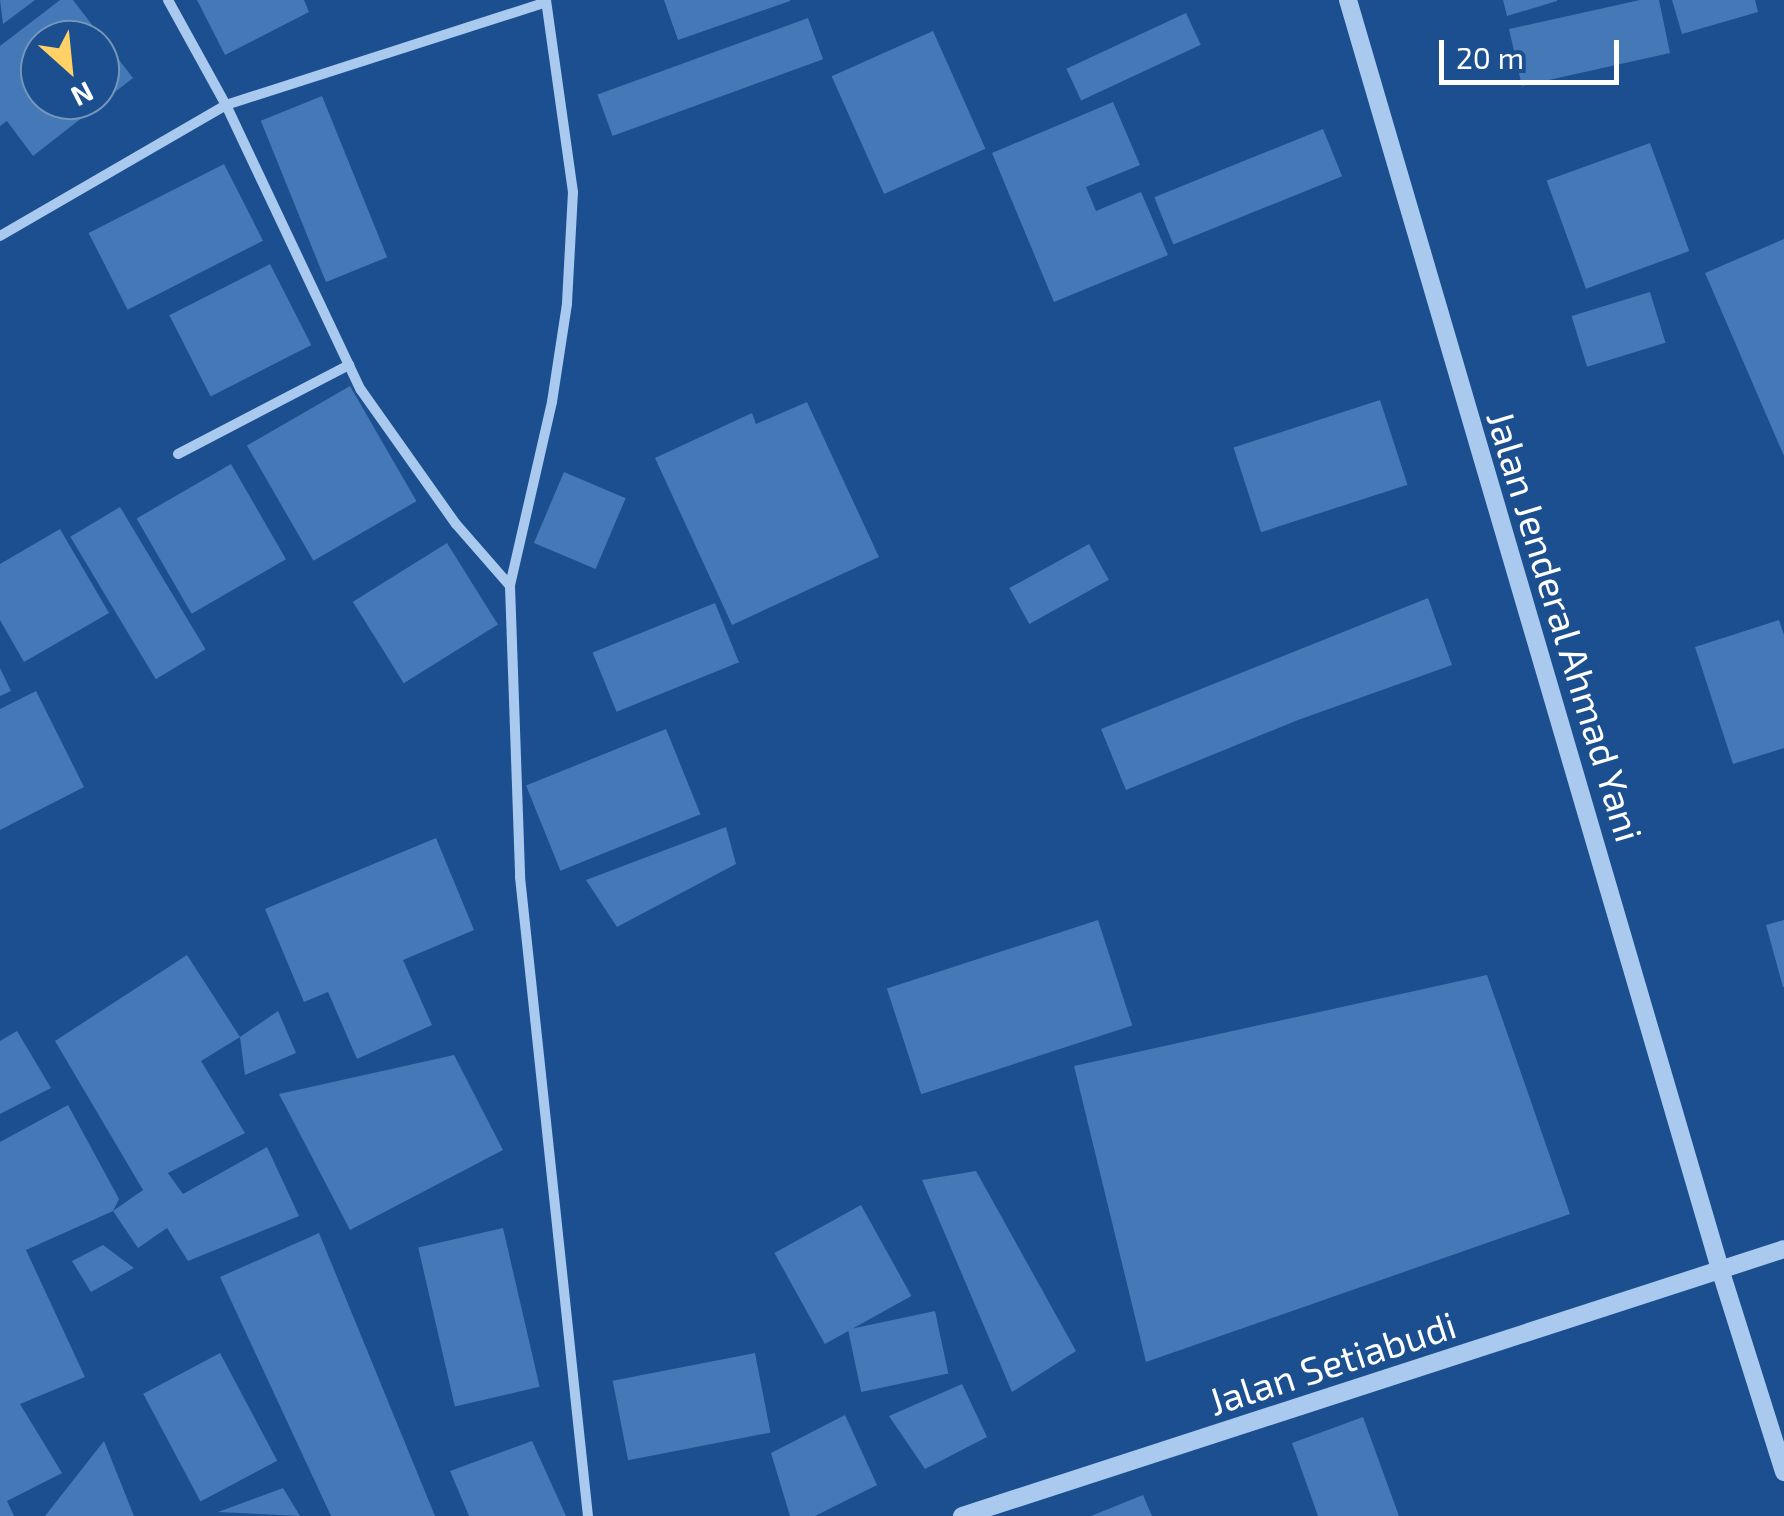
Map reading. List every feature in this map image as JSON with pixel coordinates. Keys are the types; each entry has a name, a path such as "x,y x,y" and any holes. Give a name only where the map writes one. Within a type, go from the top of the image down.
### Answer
{"street":[{"path":"168,0 226,105 350,365 405,456 510,586"},
{"name":"Jalan Jenderal Ahmad Yani","path":"1348,0 1720,1269 1784,1472"},
{"path":"0,236 226,105 546,1 572,192 567,304 552,402 510,586 520,877 588,1516"},
{"path":"178,454 350,365"},
{"name":"Jalan Setiabudi","path":"962,1516 1784,1249"}],"building":[{"path":"0,0 35,0 3,24"},
{"path":"60,0 73,0 88,20 34,20"},
{"path":"197,0 304,0 309,12 225,55"},
{"path":"664,0 790,0 790,1 678,40"},
{"path":"1503,0 1557,0 1557,1 1507,16"},
{"path":"1640,0 1659,0 1670,53 1522,86 1509,29"},
{"path":"1672,0 1755,0 1758,12 1682,34"},
{"path":"1186,13 1201,45 1081,101 1066,69"},
{"path":"808,18 823,59 613,136 598,95"},
{"path":"20,31 20,120 79,120 33,156 7,121 0,126 0,46"},
{"path":"933,31 985,149 884,194 832,76"},
{"path":"120,61 133,78 120,88"},
{"path":"322,96 387,257 326,282 261,121"},
{"path":"1113,102 1140,165 1086,187 1096,211 1141,192 1168,255 1054,302 992,153"},
{"path":"1323,129 1342,176 1173,244 1154,197"},
{"path":"1650,143 1689,251 1586,289 1547,181"},
{"path":"224,164 263,241 128,310 89,233"},
{"path":"1784,239 1784,456 1705,273"},
{"path":"270,264 311,345 211,396 169,315"},
{"path":"1650,292 1665,343 1587,367 1572,316"},
{"path":"350,386 417,501 313,561 247,445"},
{"path":"1380,400 1408,485 1261,532 1234,448"},
{"path":"807,402 879,557 732,625 655,458 752,413 756,424"},
{"path":"231,464 286,559 192,614 137,518"},
{"path":"564,472 626,498 596,569 534,543"},
{"path":"120,507 205,649 156,679 70,537"},
{"path":"60,529 109,613 24,662 0,620 0,564"},
{"path":"447,543 498,624 404,683 353,602"},
{"path":"1089,544 1109,580 1029,624 1009,588"},
{"path":"1428,598 1452,665 1298,720 1126,790 1101,729"},
{"path":"715,603 739,662 617,712 593,652"},
{"path":"1779,620 1784,635 1784,748 1733,764 1695,647"},
{"path":"0,668 11,691 0,696"},
{"path":"36,691 84,787 0,830 0,709"},
{"path":"666,729 700,814 560,871 526,786"},
{"path":"726,827 736,864 617,927 586,880"},
{"path":"436,838 474,930 403,960 432,1025 357,1059 328,992 304,1002 265,909"},
{"path":"1098,920 1132,1026 921,1094 887,989"},
{"path":"1784,920 1784,987 1783,987 1766,925"},
{"path":"187,955 240,1037 201,1061 245,1133 168,1173 183,1194 267,1147 299,1216 188,1261 167,1228 138,1248 113,1211 143,1190 55,1041"},
{"path":"1487,975 1570,1214 1146,1362 1074,1066"},
{"path":"278,1011 296,1053 245,1075 240,1037"},
{"path":"17,1031 51,1088 0,1114 0,1041"},
{"path":"454,1055 503,1150 350,1230 279,1094"},
{"path":"68,1105 119,1199 113,1211 26,1250 85,1377 20,1404 62,1473 7,1501 14,1516 0,1516 0,1142"},
{"path":"976,1171 1076,1351 1012,1392 922,1180"},
{"path":"861,1205 911,1296 825,1344 774,1253"},
{"path":"503,1228 540,1387 455,1406 418,1248"},
{"path":"319,1233 435,1516 331,1516 220,1277"},
{"path":"103,1245 134,1268 91,1292 72,1261"},
{"path":"935,1311 948,1374 861,1392 848,1330"},
{"path":"220,1353 277,1461 200,1502 143,1394"},
{"path":"755,1353 770,1433 628,1460 613,1381"},
{"path":"962,1384 987,1437 925,1469 889,1416"},
{"path":"845,1415 877,1485 815,1516 790,1516 771,1453"},
{"path":"1363,1417 1399,1516 1318,1516 1292,1443"},
{"path":"104,1441 134,1516 45,1516"},
{"path":"532,1441 566,1516 469,1516 450,1471"},
{"path":"283,1488 300,1516 218,1512"},
{"path":"1143,1495 1152,1516 1091,1516"}]}
